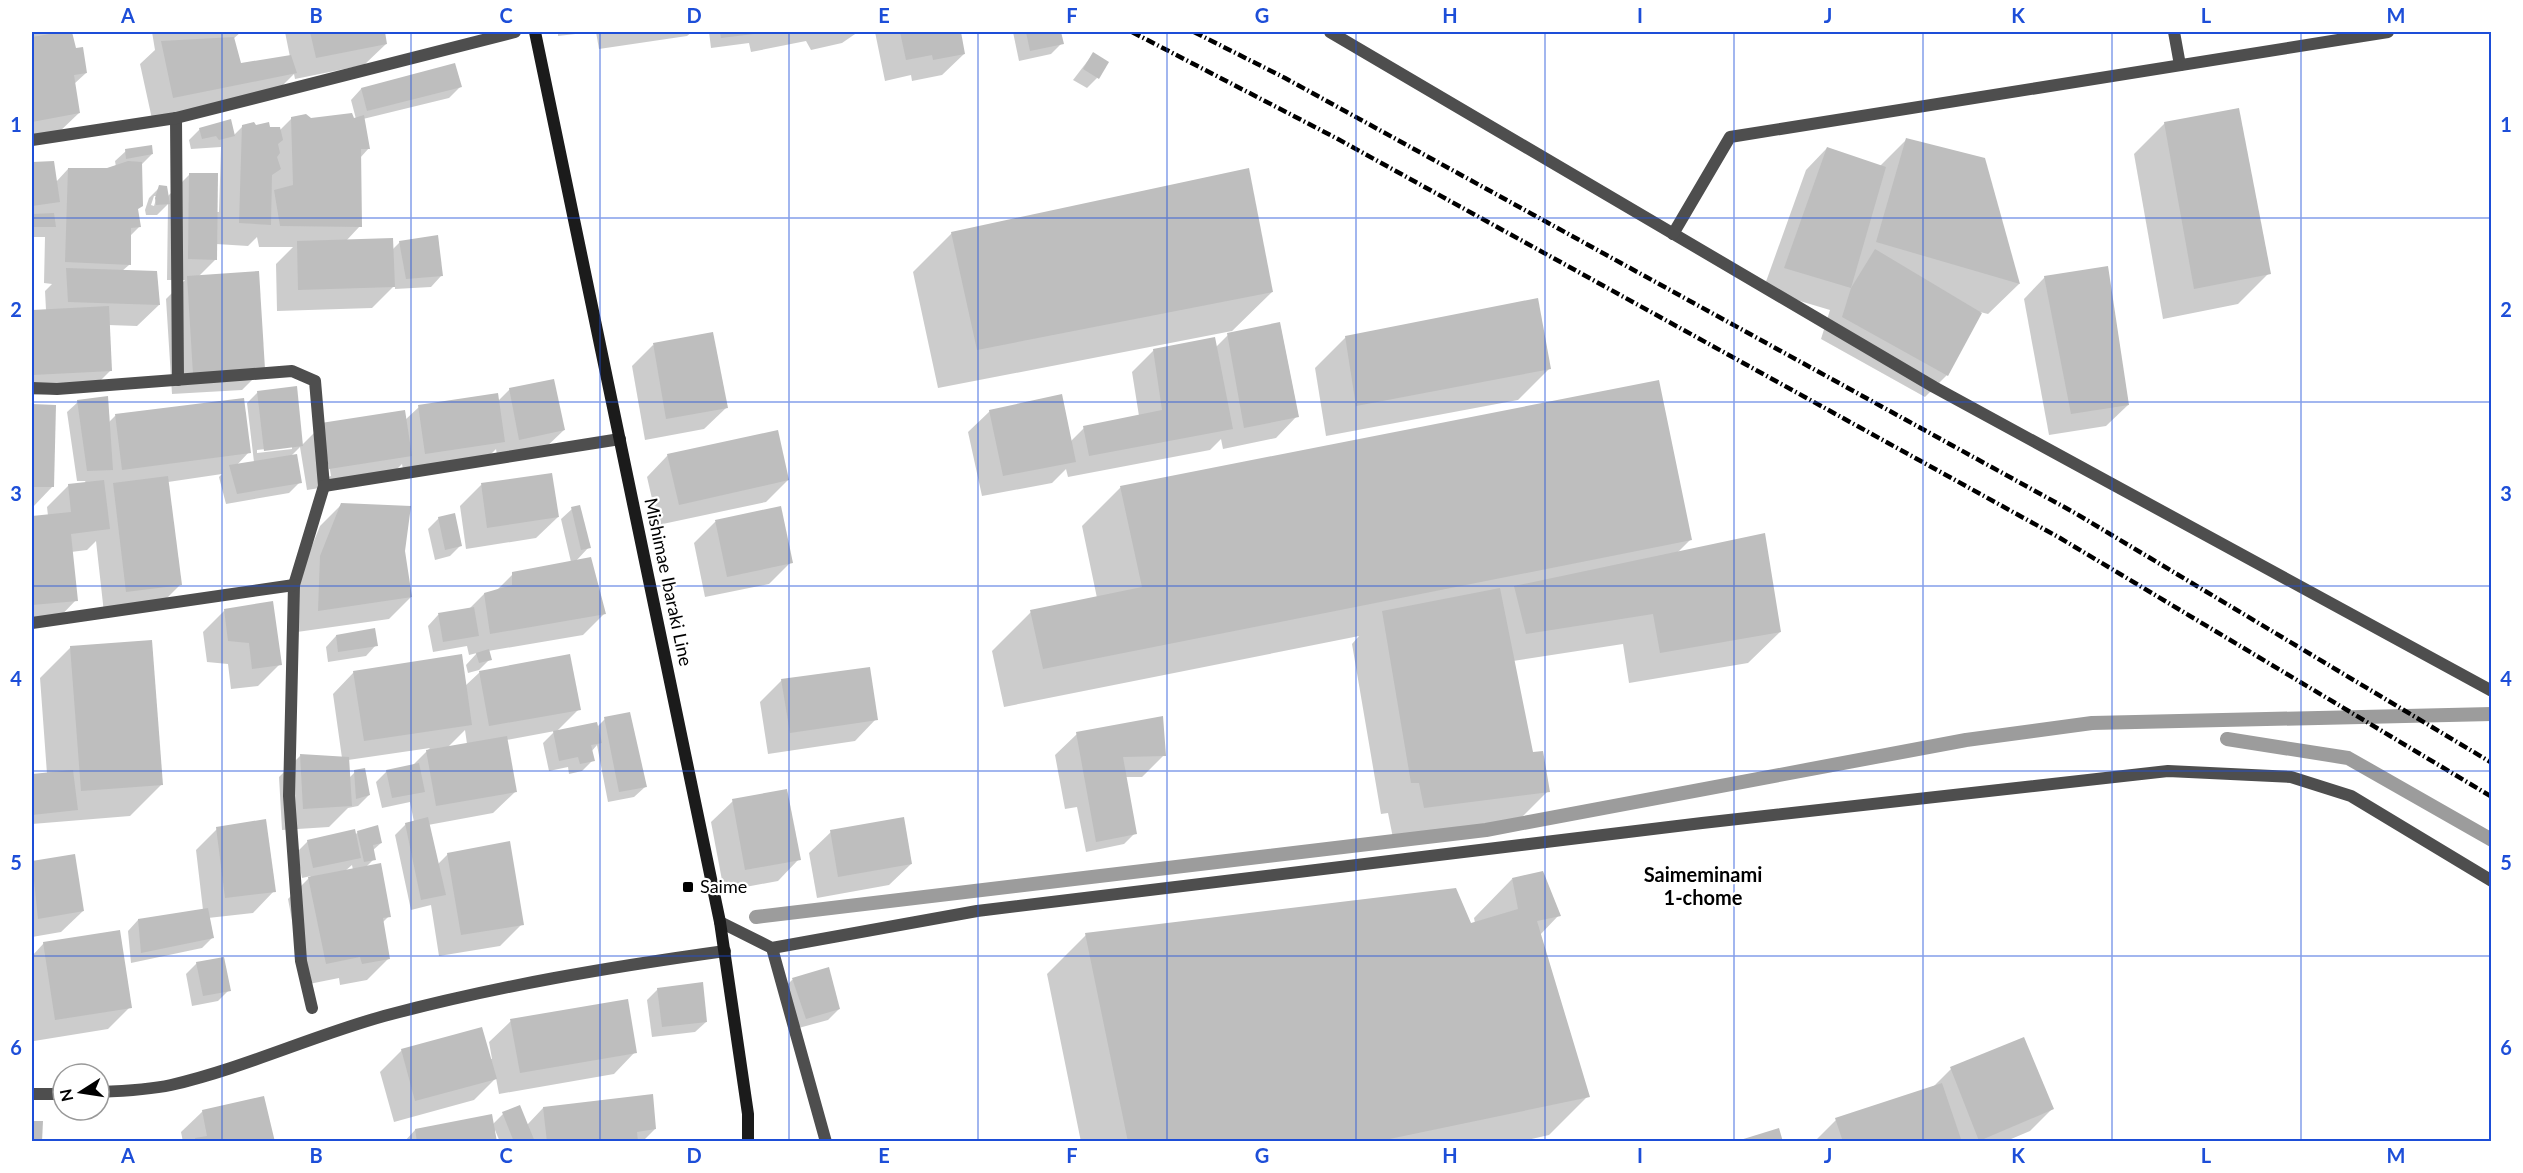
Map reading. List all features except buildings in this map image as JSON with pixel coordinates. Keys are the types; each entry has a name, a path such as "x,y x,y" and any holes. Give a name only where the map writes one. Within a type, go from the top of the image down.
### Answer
{"main road":[{"name":"Mishimae Ibaraki Line","path":"535,32 720,922 748,1114 748,1142"}],"street":[{"path":"32,141 176,118 515,32"},
{"path":"1330,32 1934,387 2492,691"},
{"path":"2174,32 2180,64"},
{"path":"1673,234 1730,137 2388,32"},
{"path":"176,118 178,380"},
{"path":"32,388 57,389 292,371 315,381 324,486 294,585 289,796 302,962 312,1008"},
{"path":"324,486 620,439"},
{"path":"32,623 294,585"},
{"path":"720,922 772,948 976,911 1702,823 2168,771 2291,777 2351,796 2492,881"},
{"path":"772,948 825,1142"},
{"path":"111,1091 171,1085 232,1068 317,1036 384,1016 517,985 724,951"},
{"path":"32,1094 51,1094"}],"waterway":[{"path":"756,917 1486,830 1966,740 2092,723 2492,714"},
{"path":"2227,739 2348,758 2492,840"}],"railway":[{"path":"1132,32 1336,138 2060,538 2492,797"},
{"path":"1194,32 1285,78 2075,513 2492,763"}],"place":[{"name":"Saime","path":"688,887"}],"district":[{"name":"Saimeminami 1-chome","path":"1703,886"}]}
